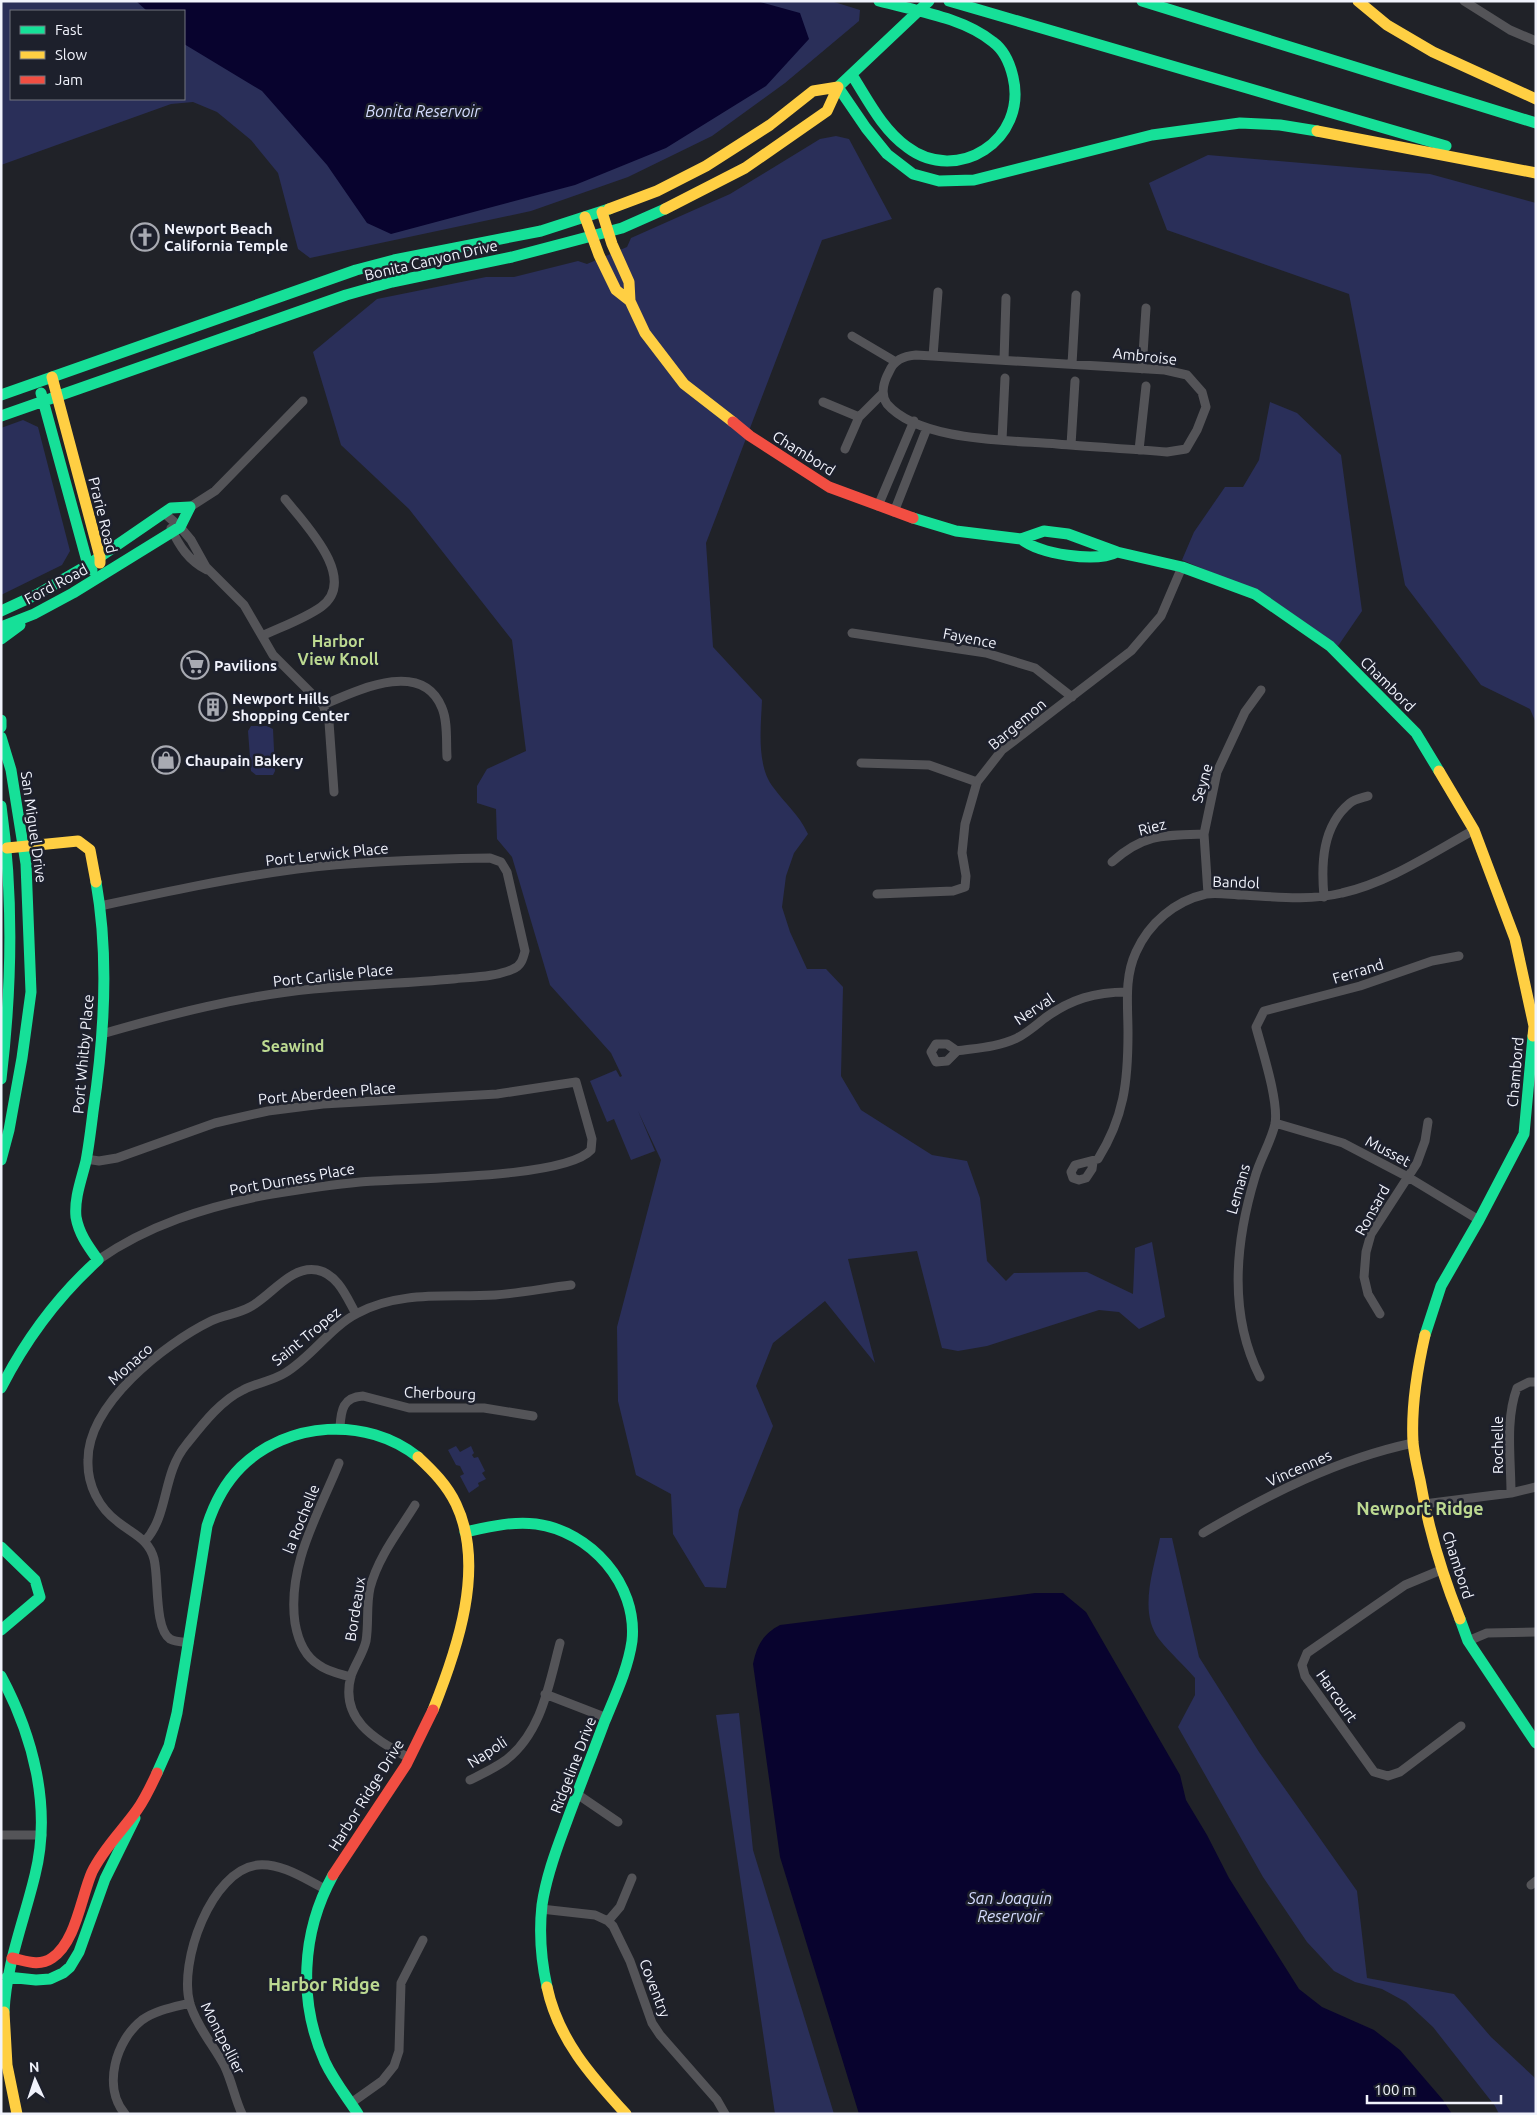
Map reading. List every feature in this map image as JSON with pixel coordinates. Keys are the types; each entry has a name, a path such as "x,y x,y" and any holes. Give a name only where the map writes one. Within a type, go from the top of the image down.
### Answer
{"main road":[{"path":"852,75 888,130 908,149 942,162 961,161 981,154 998,140 1011,120 1016,98 1014,76 1005,56 994,42 975,30 878,1"},
{"name":"Bonita Canyon Drive","path":"1,416 337,298 392,282 512,257 608,232 669,207 745,168 827,111 838,87 929,1"},
{"path":"949,1 1536,173"},
{"path":"1142,1 1536,123"},
{"path":"1358,1 1387,25 1432,52 1536,99"},
{"path":"838,87 887,155 906,170 927,179 946,181 974,180 1152,135 1240,123 1280,125 1337,134 1536,173"},
{"name":"Bonita Canyon Drive","path":"1,395 321,281 394,260 506,239 602,212 656,191 706,166 770,125 813,91 838,87"},
{"name":"Chambord","path":"602,212 608,232 629,282 630,301 645,333 684,384 750,436 829,486 894,512 956,531 1024,543 1039,551 1109,556 1117,552"},
{"name":"Chambord","path":"585,217 599,256 616,290 630,301"},
{"name":"Prarie Road","path":"52,377 100,557 99,578"},
{"name":"Prarie Road","path":"38,382 88,565 99,578"},
{"path":"176,529 190,507"},
{"name":"Ford Road","path":"1,611 38,594 88,565 171,508 190,507"},
{"name":"Ford Road","path":"1,627 34,614 99,578 176,529"},
{"name":"Chambord","path":"1024,543 1044,531 1070,536 1117,552 1182,567 1255,594 1330,646 1416,733 1474,830 1515,939 1534,1026 1524,1134 1480,1220 1441,1286 1428,1322 1414,1403 1414,1443 1424,1504 1441,1570 1468,1641 1536,1743"},
{"path":"1069,554 1070,536"},
{"path":"1,639 34,614"},
{"path":"1,720 1,727"},
{"name":"San Miguel Drive","path":"1,737 11,770 23,846 29,917 31,992 22,1058 9,1130 1,1160"},
{"name":"San Miguel Drive","path":"1,806 7,848 11,910 9,1023 1,1078"},
{"name":"Port Whitby Place","path":"23,846 78,841 86,845 93,856 100,906 103,985 102,1034 98,1079 86,1160 77,1197 76,1216 82,1237 98,1260"},
{"path":"7,848 23,846"},
{"name":"Port Durness Place","path":"1,1388 19,1353 43,1316 81,1274 98,1260"},
{"name":"Harbor Ridge Drive","path":"7,1977 42,1980 51,1978 61,1974 76,1958 112,1864 132,1828 136,1812 164,1759 170,1743 179,1706 207,1526 224,1488 246,1461 269,1445 301,1432 340,1427 364,1430 384,1436 420,1457 447,1489 460,1514 465,1532 468,1572 462,1620 434,1707 410,1758 390,1791 336,1870 314,1918 306,1967 308,2002 312,2024 326,2064 358,2114"},
{"name":"Ridgeline Drive","path":"465,1532 505,1524 539,1524 566,1532 582,1540 611,1568 626,1598 632,1633 626,1667 551,1865 541,1909 540,1944 542,1967 562,2032 594,2079 626,2114"},
{"path":"1,1547 35,1580 40,1597 1,1630"},
{"path":"1,1676 13,1696 30,1741 39,1782 42,1835 3,2000 2,2029 8,2082 17,2114"},
{"name":"Harbor Ridge Drive","path":"12,1958 36,1964 42,1963 48,1961 62,1948 71,1932 93,1871 125,1824 136,1812"},
{"path":"62,1948 76,1958"}],"street":[{"path":"1464,1 1510,30 1536,41"},
{"path":"933,356 938,292"},
{"path":"1072,364 1076,294"},
{"path":"1004,360 1006,298"},
{"path":"1142,369 1146,308"},
{"path":"845,449 859,417 883,393 885,380 892,365 896,362 852,336"},
{"name":"Ambroise","path":"883,393 887,403 901,415 927,428 968,437 1167,452 1186,449 1197,430 1206,407 1202,392 1187,375 1165,370 933,356 903,356 896,362"},
{"path":"1002,440 1005,378"},
{"path":"1071,445 1075,381"},
{"path":"1139,450 1146,386"},
{"name":"Ford Road","path":"190,507 215,491 303,401"},
{"path":"823,402 859,417"},
{"path":"878,506 914,421"},
{"path":"894,512 927,428"},
{"path":"262,636 320,607 329,598 333,589 332,569 325,550 285,499"},
{"path":"164,513 176,529 177,541 195,564 209,571 244,605 273,655 323,705 329,722 334,792"},
{"name":"Bargemon","path":"877,894 954,891 965,887 966,876 962,853 964,824 976,782 1002,750 1132,651 1161,616 1182,567"},
{"name":"Fayence","path":"852,633 986,653 1035,668 1072,697"},
{"path":"323,705 374,686 399,681 414,682 433,693 443,709 447,757"},
{"name":"Seyne","path":"1208,894 1204,834 1218,772 1245,712 1261,690"},
{"path":"862,763 929,765 976,782"},
{"path":"1324,897 1322,877 1323,854 1328,833 1339,814 1352,802 1368,796"},
{"name":"Bandol","path":"1093,1162 1098,1159 1110,1140 1119,1119 1125,1086 1127,992 1132,958 1148,930 1161,917 1176,907 1208,894 1293,899 1324,897 1371,884 1474,830"},
{"name":"Riez","path":"1112,862 1124,851 1144,840 1161,836 1204,834"},
{"name":"Port Lerwick Place","path":"100,906 179,888 298,869 390,860 490,858 501,862 507,872 518,918"},
{"name":"Port Carlisle Place","path":"102,1034 208,1006 258,997 319,989 501,973 515,969 523,961 525,944 518,918"},
{"name":"Ferrand","path":"1264,1011 1360,986 1432,961 1458,956"},
{"name":"Nerval","path":"957,1051 992,1046 1016,1038 1064,1005 1082,997 1102,993 1127,992"},
{"name":"Lemans","path":"1260,1377 1250,1358 1238,1295 1239,1254 1244,1213 1275,1123 1272,1088 1256,1027 1264,1011"},
{"name":"Port Aberdeen Place","path":"86,1160 99,1161 117,1158 215,1122 268,1110 322,1104 497,1094 576,1082"},
{"name":"Port Durness Place","path":"98,1260 152,1228 204,1211 266,1196 357,1182 500,1175 575,1160 588,1154 592,1146 576,1082"},
{"name":"Ronsard","path":"1380,1314 1368,1294 1364,1277 1366,1252 1371,1234 1417,1163 1425,1140 1428,1122"},
{"name":"Musset","path":"1275,1123 1342,1143 1408,1177 1480,1220"},
{"name":"Monaco","path":"145,1541 102,1507 91,1486 88,1474 88,1450 91,1438 106,1408 128,1382 170,1348 208,1323 250,1308 301,1271 318,1270 333,1277 356,1314"},
{"name":"Saint Tropez","path":"145,1541 156,1526 174,1463 186,1444 221,1406 241,1390 285,1373 340,1325 356,1314 391,1300 410,1297 508,1294 571,1285"},
{"name":"Rochelle","path":"1511,1493 1510,1413 1513,1399 1517,1388 1529,1382 1536,1382"},
{"name":"Cherbourg","path":"340,1427 341,1413 346,1402 350,1398 363,1396 409,1408 484,1408 532,1416"},
{"name":"Vincennes","path":"1203,1533 1243,1509 1308,1477 1377,1451 1414,1443"},
{"name":"la Rochelle","path":"339,1463 299,1559 294,1582 294,1613 300,1642 311,1659 328,1670 351,1677"},
{"path":"1424,1504 1511,1493 1536,1487"},
{"name":"Bordeaux","path":"410,1758 374,1738 361,1726 351,1704 349,1692 351,1677 366,1642 368,1600 374,1575 382,1556 415,1505"},
{"path":"145,1541 153,1555 155,1564 162,1630 170,1638 189,1643"},
{"name":"Harcourt","path":"1441,1570 1405,1585 1306,1653 1302,1665 1305,1676 1374,1772 1388,1776 1400,1772 1461,1726"},
{"path":"1468,1641 1487,1633 1536,1632"},
{"name":"Napoli","path":"470,1780 494,1768 519,1748 536,1722 560,1643"},
{"path":"545,1694 607,1718"},
{"path":"577,1794 618,1822"},
{"path":"1,1835 42,1835"},
{"name":"Montpellier","path":"242,2114 224,2066 190,2003 188,1972 196,1935 202,1919 229,1879 247,1868 268,1865 285,1870 326,1889"},
{"path":"541,1909 595,1915 608,1921 620,1907 632,1878"},
{"name":"Coventry","path":"608,1921 613,1926 630,1961 652,2023 660,2035 717,2100 725,2114"},
{"path":"351,2103 382,2081 394,2066 399,2051 401,1983 423,1940"},
{"path":"125,2114 116,2098 114,2086 115,2064 119,2051 133,2029 143,2020 167,2008 190,2003"}],"shaded area":[{"name":"Bonita Reservoir","path":"1,1 831,1 860,10 859,21 785,83 712,136 628,177 531,211 310,258 298,249 278,173 251,140 217,112 193,102 171,104 1,165"},
{"path":"836,136 849,139 892,219 822,240 706,543 713,647 762,700 761,745 764,768 773,787 796,815 808,834 794,853 786,876 782,907 790,932 807,969 826,969 843,987 841,1076 861,1110 932,1155 967,1161 980,1198 987,1261 1006,1281 1014,1273 1087,1272 1133,1294 1135,1248 1152,1242 1165,1317 1139,1329 1119,1312 1099,1310 987,1346 958,1351 942,1348 917,1251 848,1259 875,1363 825,1301 773,1343 756,1386 773,1426 739,1510 726,1588 705,1587 673,1534 671,1494 636,1475 618,1401 617,1327 661,1160 638,1111 655,1151 631,1160 614,1119 607,1122 590,1081 616,1070 620,1077 622,1076 611,1053 550,985 512,857 497,839 496,809 477,803 477,786 487,769 526,751 512,640 409,509 341,445 313,352 377,299 486,277 514,277 578,261 587,264 627,247 631,238 730,194 820,139"},
{"path":"1208,155 1430,174 1536,203 1536,723 1530,709 1481,685 1405,585 1349,294 1167,230 1149,183"},
{"path":"1270,402 1297,413 1341,455 1362,611 1338,646 1267,596 1182,560 1194,532 1225,487 1243,487 1259,460"},
{"path":"23,420 38,427 70,551 62,565 1,595 1,428"},
{"path":"251,726 267,726 273,729 275,771 273,775 256,775 251,771 248,731"},
{"path":"456,1446 460,1452 471,1446 474,1453 472,1455 474,1458 478,1457 485,1471 482,1473 486,1479 478,1483 479,1486 469,1493 460,1476 464,1474 460,1466 456,1465 448,1450"},
{"path":"1160,1538 1172,1538 1199,1657 1259,1752 1357,1891 1367,1978 1454,1994 1491,2037 1534,2077 1536,2080 1536,2114 1499,2114 1495,2106 1433,2027 1406,2002 1382,1989 1355,1982 1334,1971 1307,1942 1263,1877 1178,1727 1195,1695 1195,1678 1159,1639 1149,1616 1149,1590"},
{"path":"739,1713 753,1850 834,2114 775,2114 716,1715"}],"water":[{"name":"Bonita Reservoir","path":"136,1 757,1 800,13 809,39 766,86 666,148 575,185 391,234 367,223 327,165 262,91 185,45 185,10 146,10"},
{"name":"San Joaquin Reservoir","path":"1035,1593 1063,1593 1086,1612 1180,1775 1186,1800 1229,1878 1299,1989 1322,2007 1374,2030 1400,2050 1443,2100 1452,2114 859,2114 780,1857 753,1664 757,1651 765,1636 780,1625"}],"traffic: fast":[{"path":"852,75 876,114 890,132 907,147 927,157 947,161 966,158 984,150 999,137 1010,120 1015,100 1013,77 1006,58 997,45 981,33 967,26 938,16 879,1"},
{"path":"838,87 929,1"},
{"path":"949,1 1446,146"},
{"path":"1142,1 1536,123"},
{"path":"838,87 866,128 887,154 913,174 939,181 974,180 1152,135 1240,123 1280,125 1317,131"},
{"path":"1,395 356,270 394,260 541,231 609,209"},
{"path":"1,416 346,295 392,282 512,257 622,228 665,209"},
{"path":"41,393 88,565 92,570"},
{"path":"1,611 38,594 88,565 171,508 190,507"},
{"path":"1,627 34,614 73,593 180,527 190,507"},
{"path":"913,518 956,531 1021,539 1044,531 1068,534 1117,552 1182,567 1255,594 1330,646 1416,733 1439,771"},
{"path":"1021,539 1054,553 1082,557 1095,557 1117,552"},
{"path":"1,639 20,625"},
{"path":"1,720 1,727"},
{"path":"1,737 11,770 26,864 31,992 22,1058 9,1130 1,1160"},
{"path":"1,806 10,909 9,976 1,1079"},
{"path":"1,1388 32,1336 56,1304 98,1260 87,1245 76,1217 77,1195 86,1161 97,1084 104,997 103,938 96,882"},
{"path":"1425,1335 1441,1286 1479,1220 1524,1134 1533,1036"},
{"path":"157,1773 169,1746 177,1713 207,1526 221,1494 235,1473 260,1452 281,1440 304,1433 328,1429 352,1430 375,1435 397,1444 418,1457"},
{"path":"465,1532 500,1525 527,1523 556,1529 575,1537 592,1549 618,1581 627,1600 632,1620 632,1641 624,1672 554,1856 546,1885 541,1915 541,1936 543,1967 547,1987"},
{"path":"1,1547 35,1580 40,1597 1,1630"},
{"path":"1460,1619 1468,1641 1536,1743"},
{"path":"1,1676 22,1723 30,1747 40,1798 41,1824 40,1849 35,1875 8,1977 4,2012"},
{"path":"7,1977 36,1980 50,1979 63,1973 70,1967 79,1952 105,1879 135,1818"},
{"path":"333,1875 322,1897 314,1920 309,1944 307,1992 310,2016 325,2062 358,2114"}],"traffic: slow":[{"path":"1358,1 1387,25 1433,52 1536,99"},
{"path":"609,209 657,191 706,166 770,125 813,91 838,87"},
{"path":"665,209 745,168 827,111 838,87"},
{"path":"1317,131 1536,173"},
{"path":"602,212 612,244 629,282 630,301 645,333 684,384 733,422"},
{"path":"585,217 599,255 616,290 630,301"},
{"path":"52,377 100,563"},
{"path":"1439,771 1474,830 1515,939 1534,1026 1533,1036"},
{"path":"7,848 78,841 90,850 96,882"},
{"path":"1425,1335 1414,1402 1413,1447 1431,1533 1460,1619"},
{"path":"418,1457 444,1484 456,1504 465,1528 468,1554 468,1581 459,1635 433,1710"},
{"path":"547,1987 552,2006 568,2040 589,2071 626,2114"},
{"path":"4,2012 7,2065 17,2114"}],"traffic: jam":[{"path":"733,422 750,436 829,487 913,518"},
{"path":"333,1875 406,1765 433,1710"},
{"path":"12,1958 37,1963 47,1961 60,1951 67,1941 77,1918 88,1882 96,1864 140,1806 157,1773"}],"place":[{"name":"Newport Beach California Temple","path":"145,237"},
{"name":"Pavilions","path":"195,665"},
{"name":"Newport Hills Shopping Center","path":"213,707"},
{"name":"Chaupain Bakery","path":"166,760"}],"district":[{"name":"Harbor View Knoll","path":"338,650"},
{"name":"Seawind","path":"293,1046"},
{"name":"Newport Ridge","path":"1420,1508"},
{"name":"Harbor Ridge","path":"324,1984"}]}
